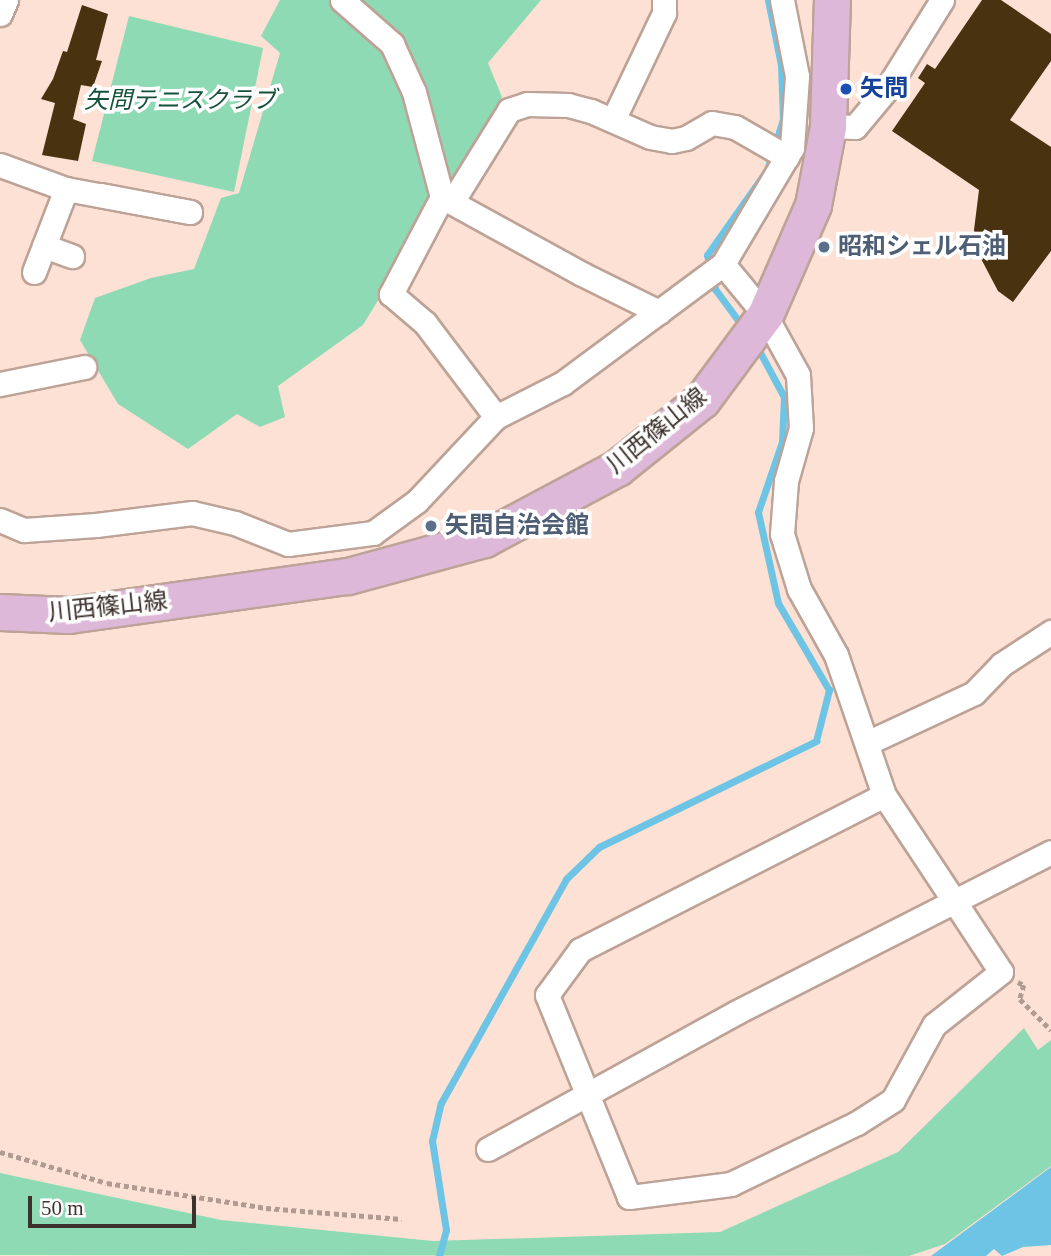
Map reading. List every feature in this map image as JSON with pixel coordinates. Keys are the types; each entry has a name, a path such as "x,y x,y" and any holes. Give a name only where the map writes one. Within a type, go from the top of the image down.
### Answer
{"main road":[{"name":"川西篠山線","path":"0,612 69,615 348,576 484,539 617,468 702,400 765,315 813,205 828,126 832,0"}],"street":[{"path":"0,14 6,0"},
{"path":"342,0 392,44 414,92 447,199 582,274 659,312"},
{"path":"613,120 664,13 664,0"},
{"path":"0,520 24,530 96,525 191,513 235,523 288,544 373,533 416,500 496,417 563,383 723,264 792,148 797,76 782,0"},
{"path":"828,126 855,127 886,90 942,0"},
{"path":"496,417 425,323 391,294 447,199 509,110 527,104 568,105 613,120 650,137 672,141 686,138 712,123 736,127 787,157"},
{"path":"0,165 66,189 190,212 100,195"},
{"path":"34,272 66,189"},
{"path":"44,246 72,256"},
{"path":"723,264 765,315 798,375 801,428 786,481 782,534 799,589 836,655 884,795 1001,972 934,1025 893,1100 857,1123 731,1184 629,1198 547,995 580,950 884,795"},
{"path":"0,384 84,366"},
{"path":"867,743 974,693 1002,664 1051,632"},
{"path":"488,1149 737,1012 1051,852"}],"path":[{"path":"1030,1011 1051,1030"},
{"path":"0,1152 107,1182 266,1208 402,1219"}],"green space":[{"path":"280,0 541,0 488,63 502,97 363,325 278,386 285,417 260,427 237,414 188,449 118,404 80,340 95,298 151,278 194,269 221,198 239,193 280,53 261,36"},
{"name":"矢問テニスクラブ","path":"129,16 263,48 234,192 92,161"},
{"path":"1024,1028 1038,1050 1051,1040 1051,1166 945,1244 909,1256 0,1255 0,1173 221,1220 433,1241 720,1232 898,1152"}],"water":[{"path":"1051,1167 1051,1245 1023,1247 1002,1256 994,1249 986,1256 931,1256"}],"building":[{"path":"982,0 1001,0 1051,34 1051,61 1010,120 1051,147 1051,251 1013,302 998,291 978,253 974,230 979,190 892,131 925,83 918,78 927,64 935,69"},
{"path":"82,5 108,14 96,60 102,61 93,87 81,85 73,119 86,124 78,161 42,155 55,103 41,99 53,79 63,51 67,52"}],"waterway":[{"path":"710,267 707,255 767,170 783,119 781,65 768,0"},
{"path":"713,278 715,289 743,327"},
{"path":"439,1256 446,1230 432,1141 441,1103 566,879 599,847 816,741 829,690 778,603 758,512 782,442 784,397 756,345"}],"place":[{"name":"矢問","path":"846,89"},
{"name":"昭和シェル石油","path":"824,247"},
{"name":"矢問自治会館","path":"431,526"}]}
